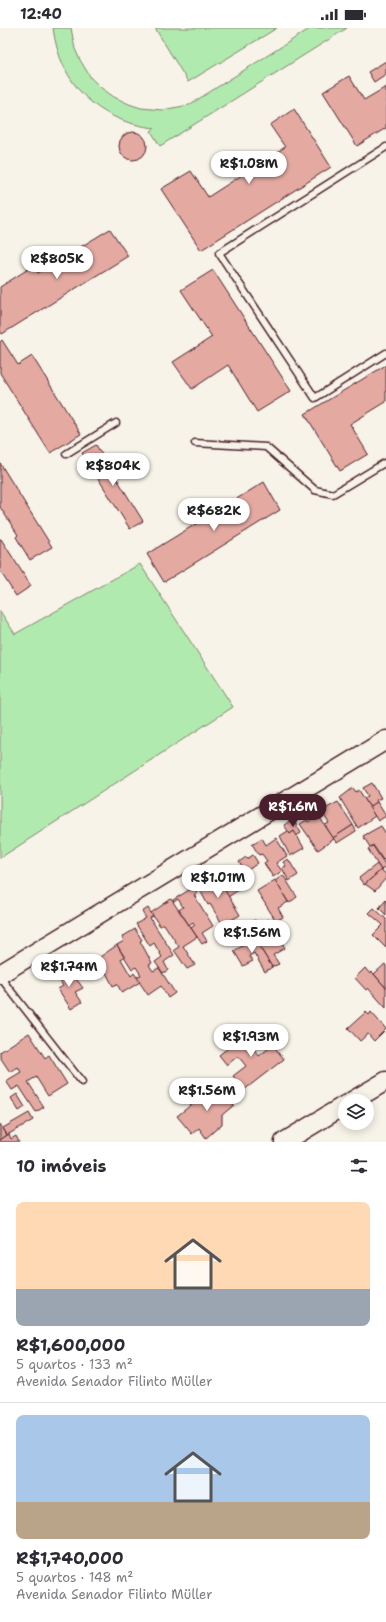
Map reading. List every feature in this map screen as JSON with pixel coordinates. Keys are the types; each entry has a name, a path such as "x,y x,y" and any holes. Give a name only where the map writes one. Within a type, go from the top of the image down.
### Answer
{"street":[{"path":"0,974 386,740"},
{"path":"364,1094 386,1081"},
{"path":"284,1142 338,1110"}],"lane":[{"path":"386,147 219,253 314,398 386,353"},
{"path":"66,454 116,423"},
{"path":"195,443 266,447 315,490 333,494 386,462"},
{"path":"0,978 82,1082"}],"green space":[{"path":"53,28 71,28 75,49 80,60 91,78 100,87 114,97 129,104 141,108 162,110 189,105 311,28 347,28 160,146 151,131 155,128 116,118 85,97 73,83 64,66 57,48"},
{"path":"155,28 277,28 188,82"},
{"path":"140,564 233,707 0,858 0,611 15,634"}],"building":[{"path":"386,61 386,74 374,82 368,72"},
{"path":"349,76 364,100 386,87 386,128 357,146 323,92"},
{"path":"294,109 331,167 201,250 161,189 191,171 208,197 285,147 270,125"},
{"path":"133,132 139,133 143,136 146,140 146,152 143,156 139,159 133,160 127,159 123,156 120,152 119,146 120,140 123,136 127,133"},
{"path":"110,229 128,256 2,334 0,331 0,287 33,266 38,273"},
{"path":"213,270 291,391 257,412 228,365 192,389 173,362 212,337 181,290"},
{"path":"2,340 18,365 32,356 81,434 50,453 0,373 0,342"},
{"path":"386,365 386,402 350,424 368,454 340,471 305,414"},
{"path":"96,445 143,521 130,529 82,453"},
{"path":"0,463 52,547 30,560 16,537 18,535 0,507"},
{"path":"264,482 280,510 164,582 147,554"},
{"path":"0,539 31,586 16,596 0,571"},
{"path":"372,783 381,798 376,800 377,802 369,807 364,798 368,796 363,788"},
{"path":"353,788 356,792 359,790 375,816 358,828 340,798"},
{"path":"338,802 353,825 333,838 325,825 329,823 321,811"},
{"path":"377,802 386,816 378,821 369,807"},
{"path":"318,815 334,839 318,850 300,824 307,820 308,822"},
{"path":"293,819 301,833 296,836 294,831 290,834 284,825"},
{"path":"353,825 356,831 337,843 333,838"},
{"path":"381,826 386,834 386,858 383,860 373,845 370,847 363,836"},
{"path":"288,831 290,834 294,831 304,848 290,856 280,836"},
{"path":"262,838 266,845 276,838 287,856 276,863 282,871 273,877 264,863 267,861 262,854 259,855 252,844"},
{"path":"373,846 386,866 381,870 368,849"},
{"path":"253,855 258,863 245,872 239,862 246,857 247,859"},
{"path":"288,859 298,875 289,881 282,868 286,866 283,862"},
{"path":"377,864 381,870 364,885 359,878"},
{"path":"226,866 240,889 228,897 214,873"},
{"path":"381,870 386,874 386,878 375,891 365,884"},
{"path":"213,873 222,886 218,888 220,892 224,889 240,915 223,925 210,904 208,905 196,883"},
{"path":"283,875 297,897 289,903 275,881"},
{"path":"275,880 288,902 278,908 283,917 276,921 257,891"},
{"path":"194,887 197,893 194,895 213,926 202,933 207,941 202,944 191,928 195,925 193,922 189,925 179,910 183,907 178,899 174,902 173,900"},
{"path":"171,899 197,937 183,946 195,965 187,969 174,950 179,947 164,924 160,926 151,913"},
{"path":"386,900 386,915 379,908"},
{"path":"148,908 153,916 150,918 174,955 164,962 168,970 163,973 155,962 162,957 154,943 150,946 136,924 146,918 142,912"},
{"path":"374,908 386,919 386,948 373,935 383,925 369,913"},
{"path":"268,919 285,948 273,955 279,964 272,967 246,925 255,920 258,925"},
{"path":"135,929 142,940 140,941 152,963 149,965 153,971 159,968 175,993 168,998 161,986 148,995 136,977 141,975 136,967 132,969 117,945 124,941 122,937"},
{"path":"252,935 272,967 265,972 254,953 249,956 253,961 243,966 234,951 247,943 245,939"},
{"path":"117,945 124,957 121,959 131,976 134,973 140,982 122,993 117,984 113,986 104,969 107,967 100,957"},
{"path":"385,964 386,966 386,988 374,974"},
{"path":"68,968 83,988 75,992 82,1002 71,1009 58,989 63,986 55,973 60,970 62,972"},
{"path":"365,968 370,974 372,972 386,988 386,1008 368,988 366,990 355,978"},
{"path":"366,1012 369,1015 371,1012 386,1029 374,1041 368,1034 360,1041 348,1028"},
{"path":"257,1026 265,1035 251,1045 259,1056 273,1045 284,1059 244,1090 233,1076 246,1066 238,1056 227,1065 219,1055"},
{"path":"29,1033 45,1058 49,1055 67,1084 48,1096 36,1077 28,1082 44,1107 36,1112 19,1086 12,1090 6,1081 21,1072 18,1067 10,1072 0,1057 0,1052"},
{"path":"218,1084 234,1105 222,1115 222,1124 206,1138 199,1128 192,1134 177,1116"},
{"path":"17,1094 25,1107 19,1111 11,1098"},
{"path":"29,1113 33,1120 7,1135 3,1128"},
{"path":"0,1124 7,1135 0,1140"},
{"path":"9,1134 11,1139 16,1136 19,1142 0,1142 0,1140"}]}
